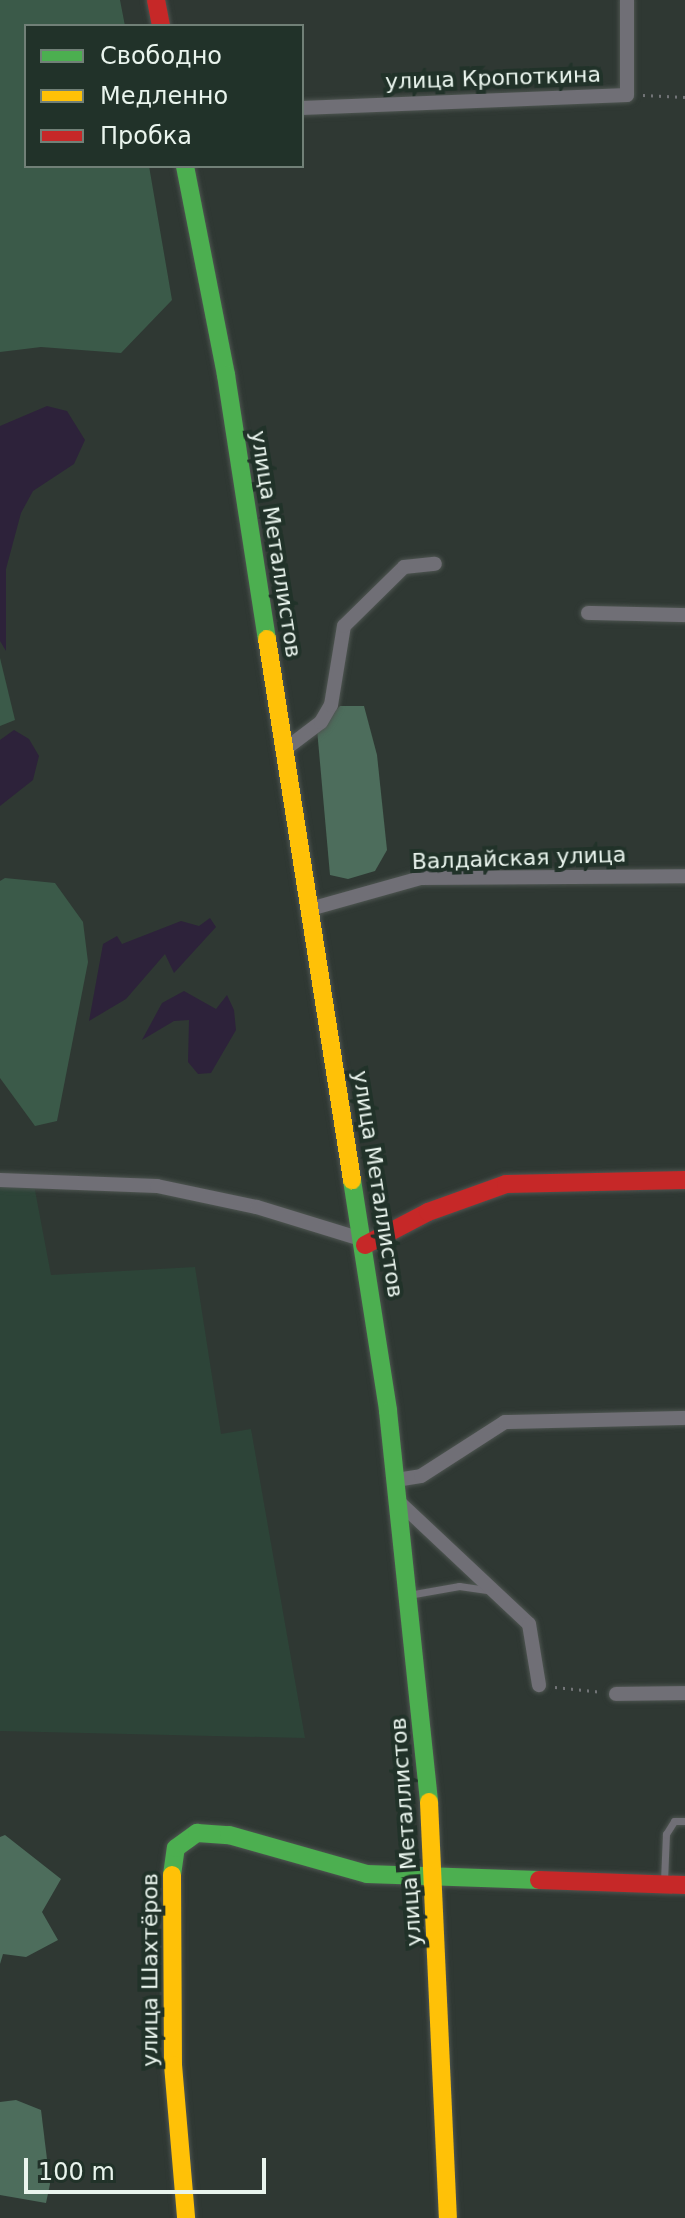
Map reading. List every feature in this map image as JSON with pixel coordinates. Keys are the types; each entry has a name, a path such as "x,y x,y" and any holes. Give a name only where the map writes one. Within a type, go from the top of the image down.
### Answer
{"main road":[{"path":"156,0 161,24"},
{"name":"улица Металлистов","path":"185,168 226,375 364,1243 396,1480 435,1880 448,2218"},
{"path":"364,1243 428,1212 506,1184 685,1180"},
{"name":"улица Шахтёров","path":"186,2218 173,2065 176,1970 171,1881 176,1848 197,1833 229,1835 367,1874 435,1880"},
{"path":"435,1880 685,1885"}],"street":[{"path":"627,0 627,95"},
{"name":"улица Кропоткина","path":"304,108 627,95"},
{"path":"284,750 326,715 336,688 338,646 356,612 404,567 435,564"},
{"path":"588,613 685,615"},
{"name":"Валдайская улица","path":"310,909 420,878 685,876"},
{"path":"0,1180 157,1186 257,1207 364,1243"},
{"path":"396,1480 421,1476 505,1422 685,1418"},
{"path":"398,1502 529,1624 539,1685"},
{"path":"616,1694 685,1693"}],"lane":[{"path":"409,1595 459,1586 495,1590"},
{"path":"664,1885 666,1834 674,1821 685,1821"}],"path":[{"name":"улица Кропоткина","path":"627,95 685,97"},
{"path":"539,1685 616,1694"}],"shaded area":[{"path":"0,0 120,0 125,24 24,24 24,168 149,168 172,300 121,353 41,347 0,352"},
{"path":"47,406 67,411 85,440 74,464 33,491 21,513 6,569 6,651 0,641 0,426"},
{"path":"0,658 15,720 0,726"},
{"path":"340,706 364,706 377,755 387,850 375,871 348,879 330,875 317,729"},
{"path":"14,730 29,739 39,756 33,780 0,806 0,740"},
{"path":"5,878 55,883 83,922 88,962 57,1121 35,1126 0,1078 0,881"},
{"path":"210,918 216,927 174,973 165,954 126,999 89,1021 103,944 117,936 122,944 181,921 199,926"},
{"path":"184,991 216,1009 227,995 234,1010 236,1030 211,1073 198,1074 188,1062 189,1020 174,1021 142,1040 162,1003"},
{"path":"34,1185 51,1275 195,1267 221,1434 251,1429 305,1738 0,1731 0,1186"},
{"path":"5,1835 61,1879 42,1912 58,1940 26,1957 3,1954 0,1964 0,1837"},
{"path":"16,2100 41,2110 50,2184 46,2203 0,2195 0,2102"}],"traffic: fast":[{"path":"185,168 226,375 267,639"},
{"path":"352,1180 388,1411 429,1802"},
{"path":"172,1875 176,1848 197,1833 229,1835 367,1874 539,1880"}],"traffic: slow":[{"path":"267,639 352,1180"},
{"path":"429,1802 448,2218"},
{"path":"172,1875 173,2065 186,2218"}],"traffic: jam":[{"path":"156,0 161,24"},
{"path":"365,1245 428,1212 506,1184 685,1180"},
{"path":"539,1880 685,1885"}]}
